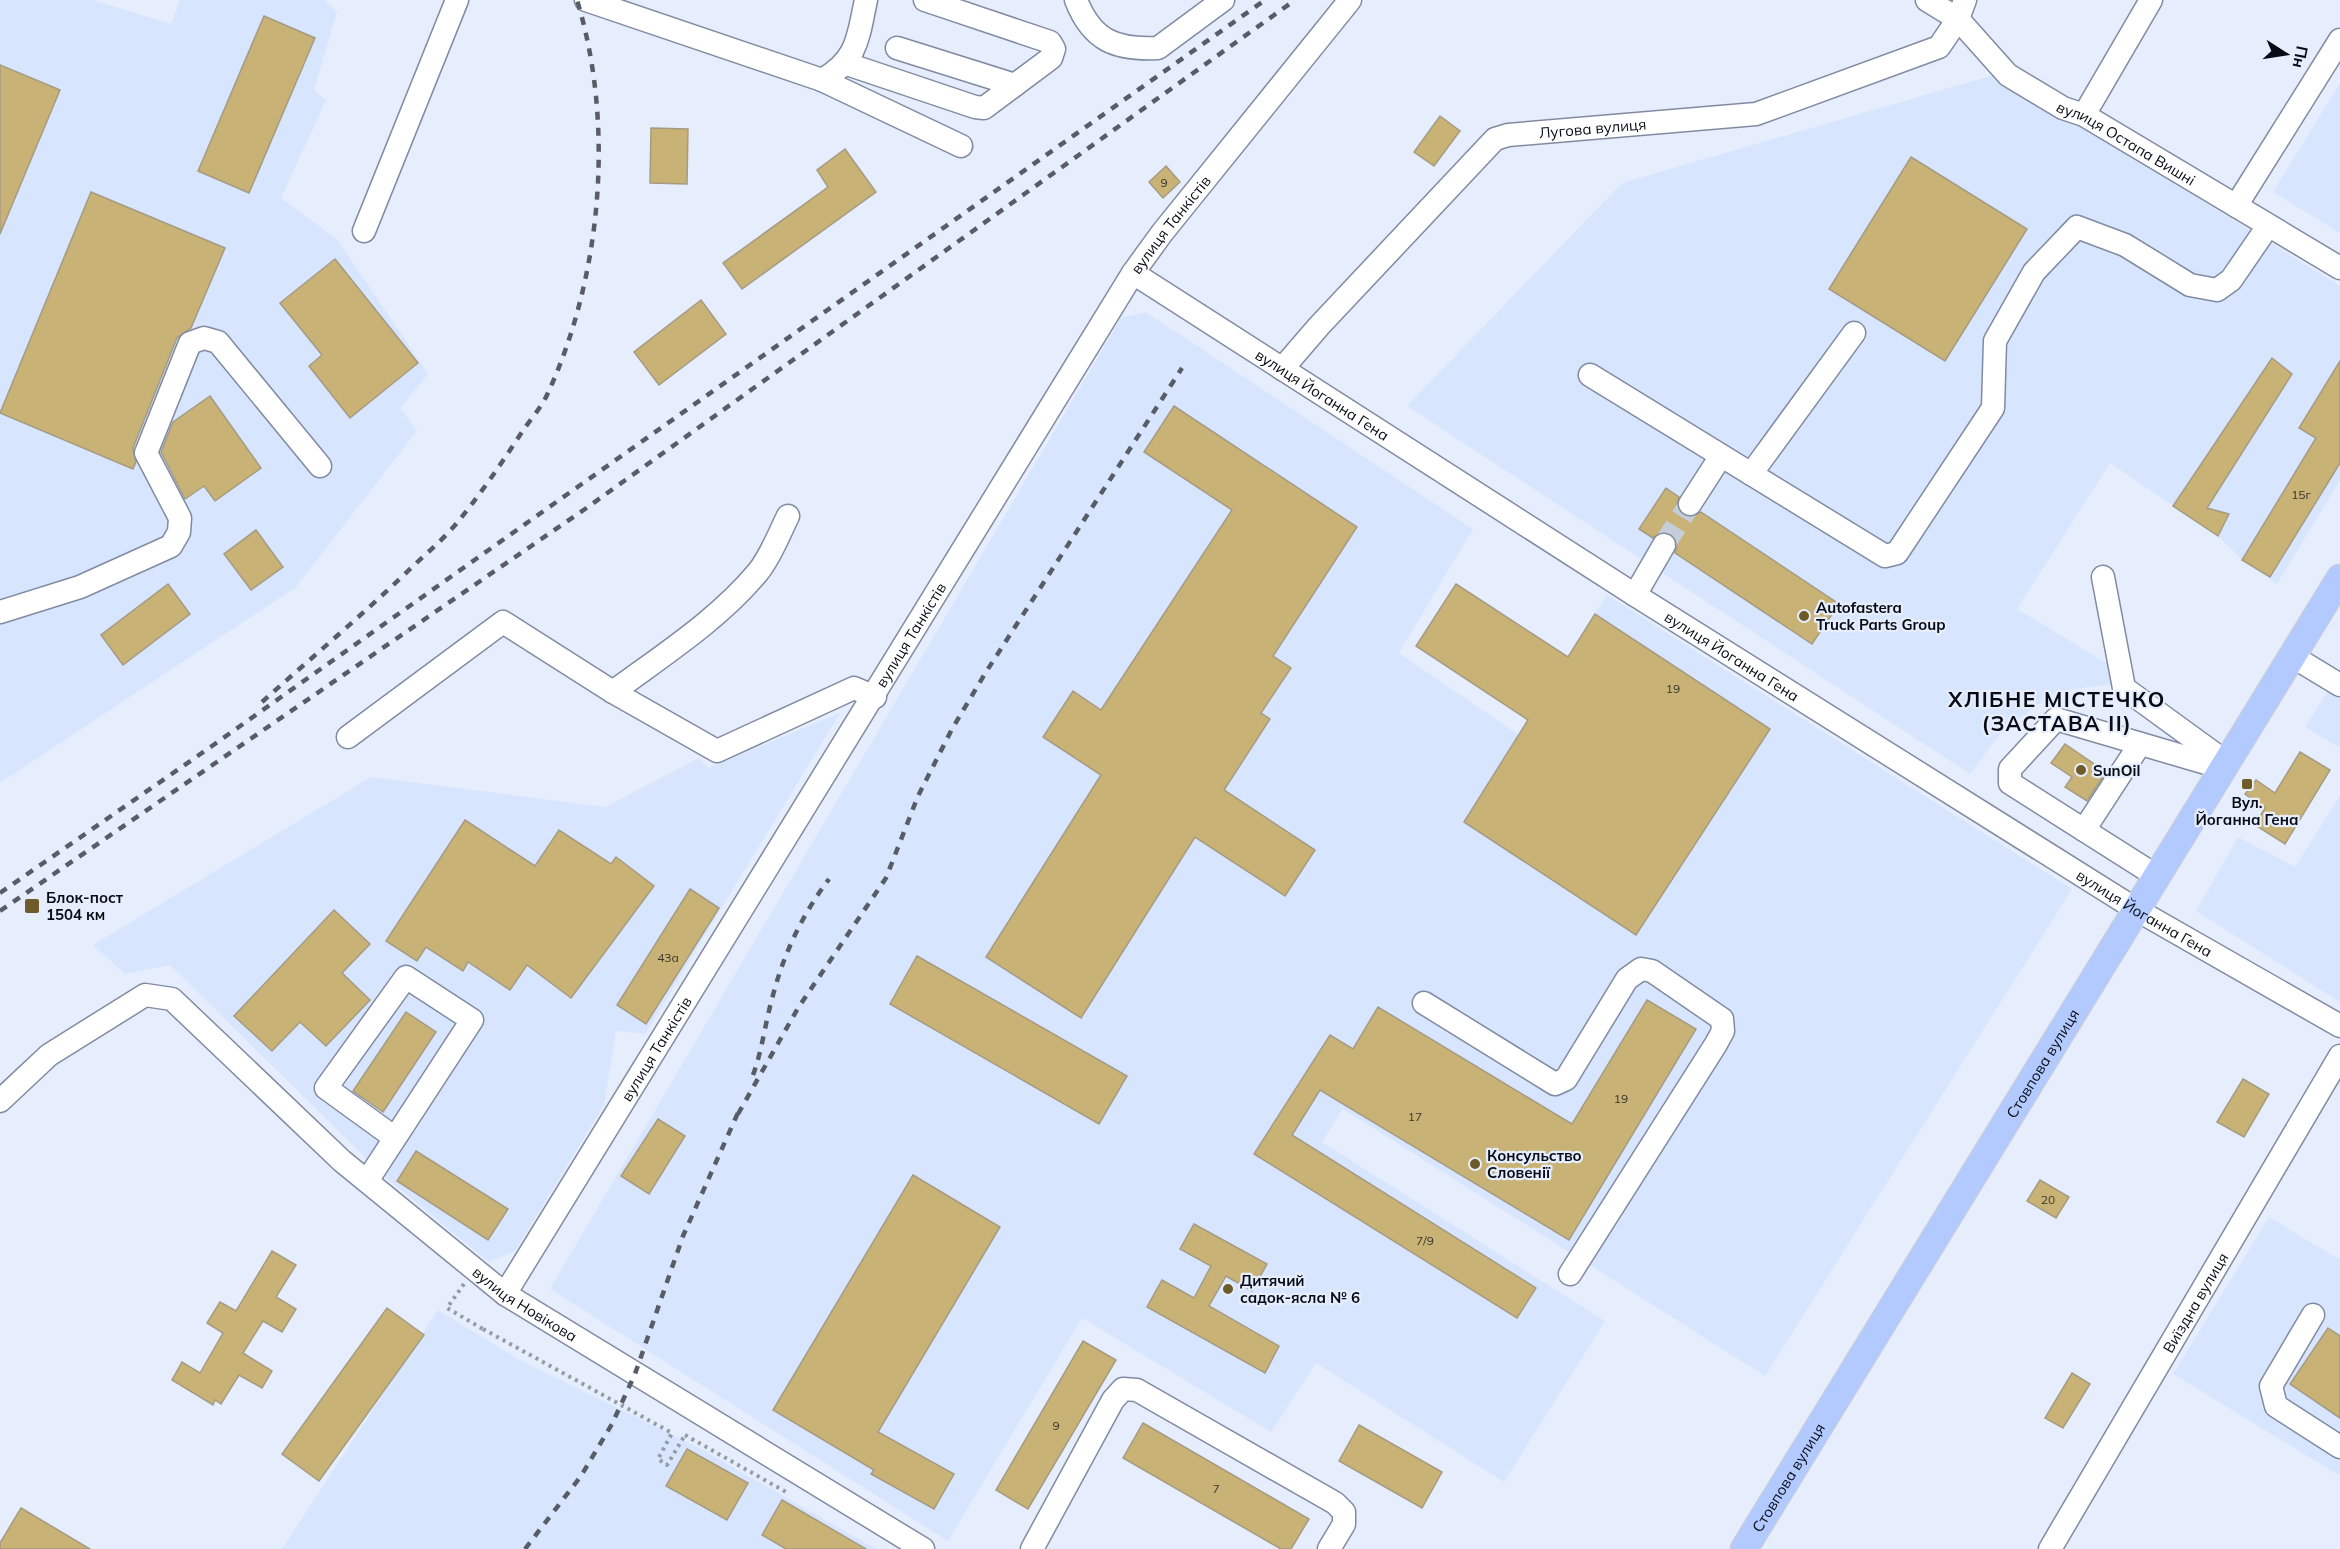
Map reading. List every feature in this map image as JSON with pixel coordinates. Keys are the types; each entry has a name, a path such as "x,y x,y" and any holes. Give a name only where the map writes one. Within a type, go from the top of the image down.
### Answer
{"main road":[{"name":"Стовпова вулиця","path":"1744,1549 2340,579"}],"street":[{"path":"364,231 457,0"},
{"path":"585,0 822,80 961,146"},
{"path":"822,80 836,73 854,51 866,0"},
{"path":"844,63 975,107 990,105 1051,58 1054,49 1050,42 925,0"},
{"path":"1076,0 1083,19 1096,34 1124,47 1158,48 1223,0"},
{"name":"вулиця Танкістів","path":"506,1294 875,697 1133,273 1162,233 1350,0"},
{"name":"вулиця Остапа Вишні","path":"1927,0 1961,9 2008,75 2062,108 2084,115 2340,268"},
{"path":"2084,115 2151,0"},
{"name":"Лугова вулиця","path":"1282,369 1495,139 1508,135 1756,114 1940,47 1961,9"},
{"path":"2236,206 2340,40"},
{"path":"897,48 1015,86"},
{"path":"1590,375 1885,556 1897,553 1993,408 1995,341 2034,272 2077,228 2125,245 2190,285 2217,290 2231,280 2268,226"},
{"name":"вулиця Йоганна Гена","path":"1133,273 1635,595 2137,910 2340,1026"},
{"path":"1751,474 1854,333"},
{"path":"0,612 80,587 171,546 179,532 180,518 146,453 190,344 204,338 218,342 320,466"},
{"path":"1690,504 1721,456"},
{"path":"613,692 693,632 734,597 759,571 788,516"},
{"path":"1635,595 1664,545"},
{"path":"2103,577 2124,688 2225,765"},
{"path":"348,737 503,622 613,692 717,751 854,688 875,697"},
{"path":"2292,656 2340,685"},
{"path":"2158,877 2010,783 2010,769 2056,719 2140,744 2225,765"},
{"path":"2084,830 2140,744"},
{"path":"1424,1003 1555,1084 1566,1079 1627,979 1641,969 1652,971 1722,1019 1724,1031 1570,1274"},
{"path":"367,1181 472,1020 406,977 326,1088 394,1138"},
{"name":"вулиця Новікова","path":"0,1101 49,1055 145,995 172,999 367,1181 506,1294 923,1549"},
{"name":"Виїздна вулиця","path":"2050,1549 2340,1056"},
{"path":"2313,1316 2271,1386 2272,1395 2276,1406 2340,1447"},
{"path":"1032,1549 1113,1400 1124,1389 1137,1390 1335,1503 1344,1512 1344,1524 1329,1549"}],"path":[{"path":"474,1269 447,1308 672,1433 658,1459 667,1465 685,1435"}],"shaded area":[{"path":"0,0 93,0 171,24 180,0 325,0 337,12 314,90 326,100 281,198 337,239 428,374 400,408 417,431 296,587 0,783"},
{"path":"1997,74 2340,286 2340,480 2277,584 2242,560 2218,536 2110,463 2017,609 2108,664 2114,684 2057,691 2002,731 1970,774 1407,406 1622,183"},
{"path":"2340,83 2340,233 2273,192"},
{"path":"1146,312 1473,529 1399,653 1519,735 1607,595 2072,889 1765,1376 1343,1109 1322,1142 1605,1321 1504,1482 1316,1363 1271,1432 1082,1318 948,1541 550,1289 1121,318"},
{"path":"2340,673 2340,748 2305,727"},
{"path":"840,713 645,1034 616,1031 604,1105 515,1251 489,1262 385,1177 170,965 125,974 93,945 371,777 605,807 699,758 708,768"},
{"path":"2340,796 2340,1002 2196,911 2238,837 2295,867"},
{"path":"2269,1217 2340,1260 2340,1476 2173,1374"},
{"path":"438,1310 518,1359 703,1450 876,1549 282,1549"}],"building":[{"path":"264,16 315,38 249,193 198,171"},
{"path":"0,65 60,90 0,234"},
{"path":"1440,116 1460,131 1434,166 1414,152"},
{"path":"651,128 688,129 687,184 650,183"},
{"path":"845,149 876,192 742,289 723,263 828,187 817,170"},
{"path":"1911,157 2027,229 1945,361 1829,289"},
{"path":"1166,166 1180,182 1163,198 1149,182"},
{"path":"91,192 225,248 191,328 177,338 133,448 136,462 133,469 0,413"},
{"path":"335,259 418,363 350,418 309,366 322,355 280,303"},
{"path":"701,300 726,334 659,385 634,352"},
{"path":"2272,358 2292,374 2207,508 2229,514 2218,536 2173,506"},
{"path":"2340,361 2340,463 2270,577 2242,560 2316,438 2299,428"},
{"path":"210,396 261,468 215,501 204,486 185,499 161,452 173,422"},
{"path":"1174,406 1357,527 1273,656 1291,668 1261,713 1270,719 1224,790 1315,850 1285,896 1195,837 1081,1018 986,957 1101,775 1043,737 1073,691 1101,710 1232,510 1144,452"},
{"path":"1666,488 1679,497 1677,504 1682,515 1690,517 1701,512 1839,604 1812,644 1675,553 1677,544 1671,534 1663,532 1653,538 1639,529"},
{"path":"256,530 283,567 251,590 224,554"},
{"path":"168,584 190,614 123,665 101,635"},
{"path":"1456,584 1568,657 1595,614 1770,729 1636,935 1464,822 1528,720 1416,646"},
{"name":"SunOil","path":"2065,744 2106,772 2087,801 2065,787 2072,777 2051,763"},
{"path":"2300,752 2330,770 2285,844 2255,825 2265,808 2245,794 2256,780 2275,793"},
{"path":"465,820 535,866 559,830 611,864 616,857 654,886 571,998 527,965 510,990 468,962 463,971 426,947 417,961 386,941"},
{"path":"690,889 719,908 646,1024 617,1005"},
{"path":"334,910 370,944 342,973 370,1000 326,1046 300,1022 272,1051 234,1016"},
{"path":"917,956 1127,1076 1099,1124 890,1004"},
{"path":"1647,1000 1696,1029 1569,1240 1320,1090 1292,1135 1536,1288 1517,1318 1254,1154 1330,1035 1353,1049 1378,1007 1572,1124"},
{"path":"406,1012 436,1032 383,1112 353,1091"},
{"path":"2243,1079 2269,1094 2244,1137 2217,1122"},
{"path":"658,1119 685,1136 649,1194 621,1176"},
{"path":"416,1151 508,1209 488,1240 397,1181"},
{"path":"913,1175 1000,1227 878,1432 954,1474 934,1509 871,1474 874,1470 773,1410"},
{"path":"2040,1180 2069,1197 2056,1218 2027,1201"},
{"path":"1194,1224 1267,1264 1252,1291 1226,1276 1209,1306 1279,1346 1265,1373 1147,1307 1162,1280 1194,1298 1211,1266 1180,1249"},
{"path":"272,1251 296,1265 276,1297 296,1309 282,1332 263,1321 243,1353 272,1371 262,1388 239,1375 221,1404 215,1400 213,1405 172,1380 182,1362 200,1373 223,1333 207,1323 220,1302 236,1311"},
{"path":"387,1308 424,1335 319,1481 282,1454"},
{"path":"2328,1328 2340,1336 2340,1418 2290,1384"},
{"path":"1083,1341 1116,1360 1028,1509 996,1490"},
{"path":"2072,1373 2090,1384 2063,1428 2045,1418"},
{"path":"1143,1423 1309,1519 1291,1549 1281,1549 1123,1458"},
{"path":"1359,1425 1442,1472 1422,1508 1339,1461"},
{"path":"687,1449 748,1483 727,1520 666,1486"},
{"path":"782,1500 866,1549 786,1549 762,1535"},
{"path":"21,1508 90,1549 0,1549 0,1543"}],"tunnel":[{"path":"1664,545 1690,504"}],"railway":[{"path":"262,702 450,531 490,479 547,395 566,349 580,301 591,251 597,200 599,148 596,97 589,48 577,0"},
{"path":"0,893 212,746 1265,0"},
{"path":"0,911 585,509 1295,0"},
{"path":"738,1114 798,1008 886,878 918,796 952,729 986,672 1182,368"},
{"path":"753,1075 776,983 788,951 802,921 829,879"},
{"path":"525,1549 581,1476 612,1424 635,1374 683,1236 741,1106"}],"place":[{"name":"Autofastera Truck Parts Group","path":"1804,616"},
{"name":"SunOil","path":"2081,770"},
{"name":"Вул. Йоганна Гена","path":"2247,784"},
{"name":"Блок-пост 1504 км","path":"32,906"},
{"name":"Консульство Словенії","path":"1475,1164"},
{"name":"Дитячий садок-ясла № 6","path":"1228,1289"}],"district":[{"name":"ХЛІБНЕ МІСТЕЧКО (ЗАСТАВА ІІ)","path":"2057,711"}]}
